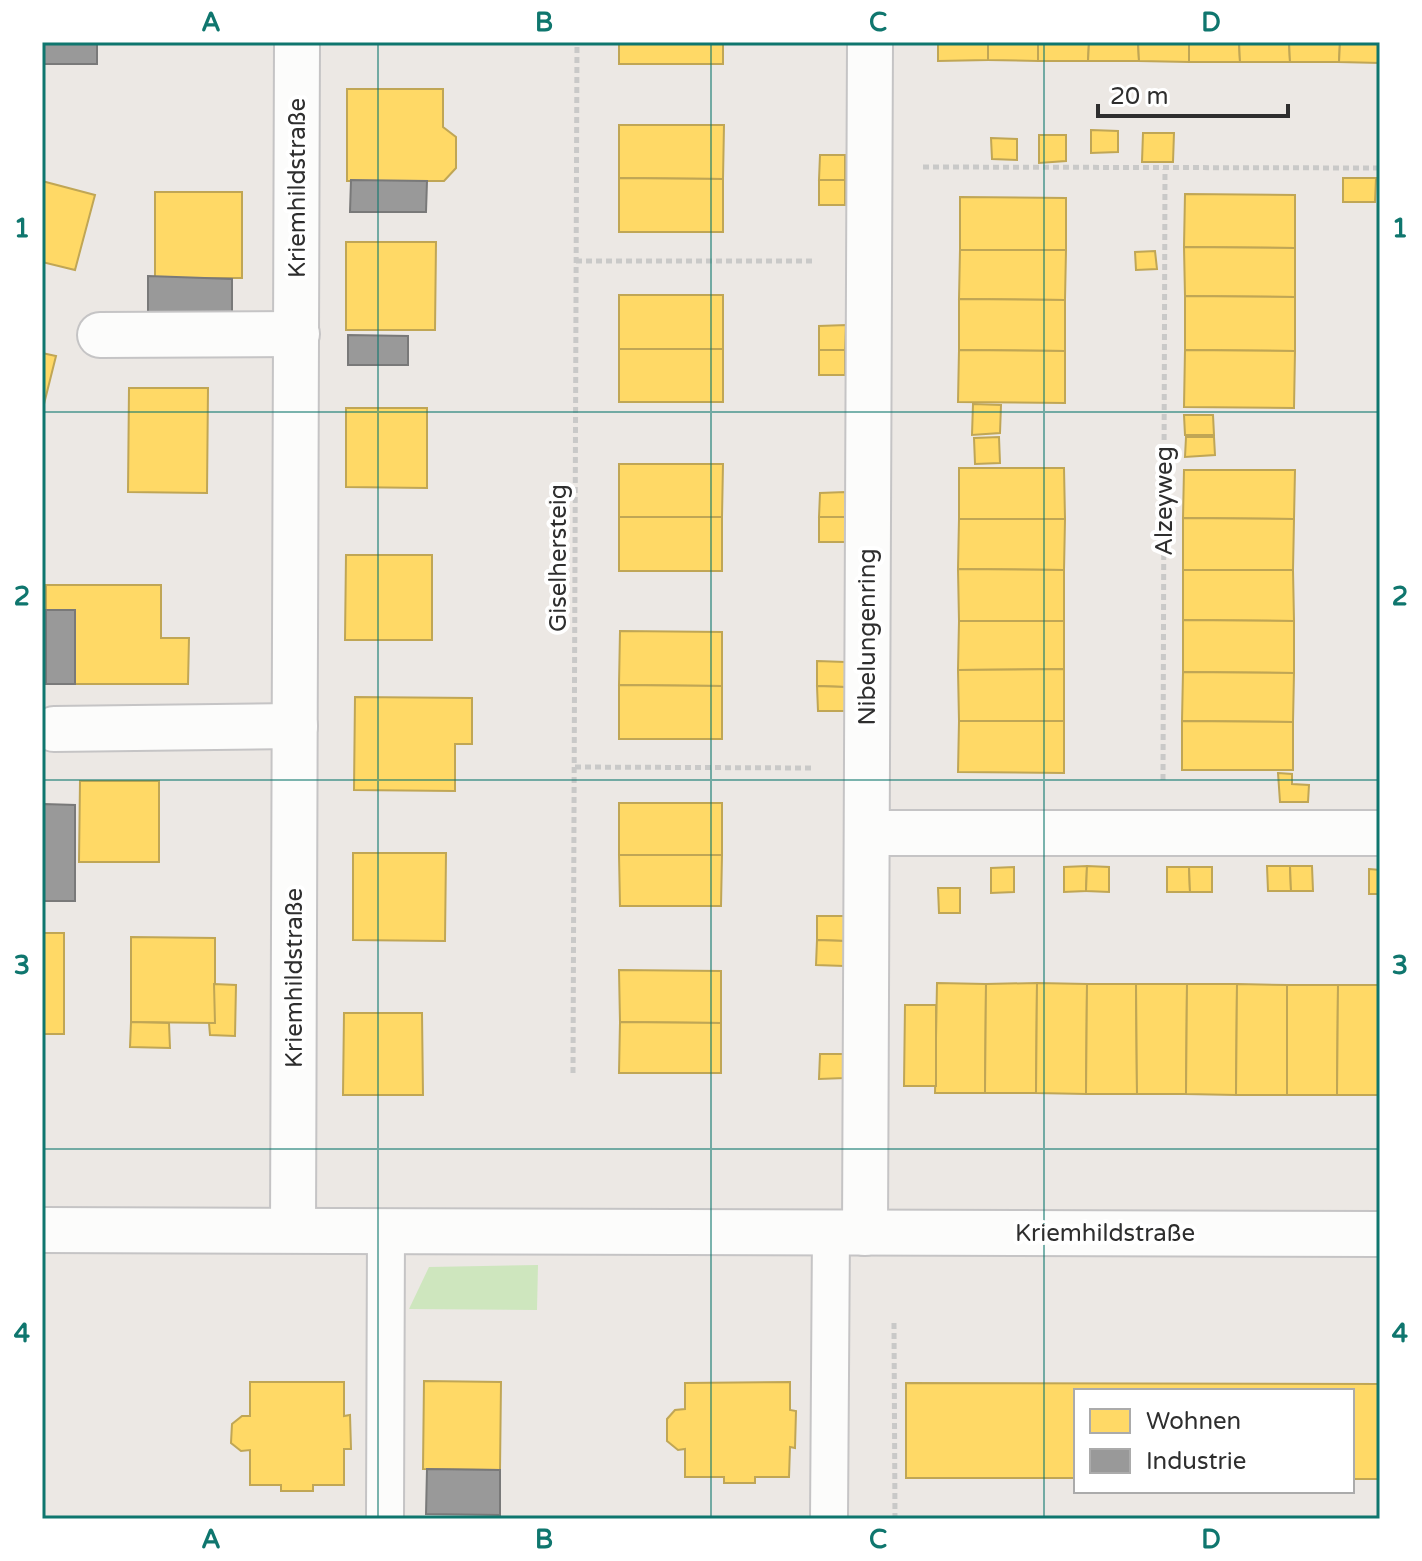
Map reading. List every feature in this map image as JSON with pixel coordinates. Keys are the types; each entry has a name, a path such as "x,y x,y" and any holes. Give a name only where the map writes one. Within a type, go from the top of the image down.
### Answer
{"street":[{"name":"Kriemhildstraße","path":"293,1230 297,42"},
{"name":"Nibelungenring","path":"848,1232 867,833 870,42"},
{"path":"100,335 297,334"},
{"path":"54,729 295,726"},
{"path":"867,833 1380,833"},
{"name":"Kriemhildstraße","path":"42,1230 1380,1234"}],"lane":[{"path":"385,1519 386,1231"},
{"path":"829,1519 848,1232"}],"path":[{"name":"Giselhersteig","path":"573,1073 577,42"},
{"path":"870,166 1380,168"},
{"name":"Alzeyweg","path":"1163,833 1165,169"},
{"path":"576,261 869,262"},
{"path":"575,767 867,769"},
{"path":"894,1323 895,1519"}],"green space":[{"path":"538,1265 537,1310 409,1309 429,1267"}],"building: Wohnen":[{"path":"619,42 723,42 723,64 619,64"},
{"path":"938,42 988,42 988,60 938,61"},
{"path":"988,42 1038,42 1038,61 988,60"},
{"path":"1038,42 1089,42 1088,61 1038,61"},
{"path":"1089,42 1138,42 1139,61 1088,61"},
{"path":"1138,42 1189,42 1189,62 1139,61"},
{"path":"1189,42 1239,42 1240,62 1189,62"},
{"path":"1239,42 1289,42 1290,62 1240,62"},
{"path":"1289,42 1340,42 1339,62 1290,62"},
{"path":"1340,42 1380,42 1380,63 1339,62"},
{"path":"347,89 443,89 443,127 456,137 456,168 444,181 347,181"},
{"path":"619,125 724,125 723,179 619,178"},
{"path":"1091,130 1118,131 1118,152 1091,153"},
{"path":"1143,133 1174,133 1173,162 1142,162"},
{"path":"1039,135 1066,135 1066,161 1039,163"},
{"path":"991,138 1017,139 1017,160 992,159"},
{"path":"820,155 845,155 845,180 819,180"},
{"path":"619,178 723,179 723,232 619,232"},
{"path":"1343,178 1376,178 1375,202 1343,202"},
{"path":"819,180 845,180 845,205 819,205"},
{"path":"42,181 95,195 75,270 42,262"},
{"path":"155,192 242,192 242,278 155,278"},
{"path":"1185,194 1295,195 1295,248 1184,247"},
{"path":"960,197 1066,198 1066,250 960,250"},
{"path":"346,242 436,242 435,330 346,330"},
{"path":"1184,247 1295,248 1295,297 1185,296"},
{"path":"960,250 1066,250 1065,300 959,299"},
{"path":"1155,251 1157,269 1136,270 1135,252"},
{"path":"619,295 723,295 723,349 619,349"},
{"path":"1185,296 1295,297 1295,351 1185,350"},
{"path":"959,299 1065,300 1065,351 959,350"},
{"path":"846,325 845,350 819,350 819,326"},
{"path":"619,349 723,349 723,402 619,402"},
{"path":"819,350 845,350 845,375 819,375"},
{"path":"959,350 1065,351 1065,403 958,402"},
{"path":"1185,350 1295,351 1294,408 1184,407"},
{"path":"42,353 56,356 42,412"},
{"path":"129,388 208,388 207,493 128,492"},
{"path":"973,404 1001,405 1000,433 972,435"},
{"path":"346,408 427,408 427,488 346,487"},
{"path":"1184,415 1213,415 1214,435 1185,435"},
{"path":"999,437 1000,463 975,464 974,438"},
{"path":"1186,437 1214,437 1215,455 1185,457"},
{"path":"619,464 723,464 722,517 619,517"},
{"path":"959,468 1064,468 1065,519 959,519"},
{"path":"1184,470 1295,470 1294,519 1183,518"},
{"path":"845,492 845,517 819,517 820,493"},
{"path":"619,517 722,517 722,571 619,571"},
{"path":"819,517 845,517 845,542 819,542"},
{"path":"1183,518 1294,519 1293,570 1183,570"},
{"path":"959,519 1065,519 1064,570 958,569"},
{"path":"346,555 432,555 432,640 345,640"},
{"path":"958,569 1064,570 1064,621 959,621"},
{"path":"1183,570 1293,570 1294,621 1183,620"},
{"path":"46,585 161,585 161,638 189,638 188,684 75,684 75,610 46,610"},
{"path":"1183,620 1294,621 1294,673 1183,672"},
{"path":"959,621 1064,621 1064,669 958,670"},
{"path":"620,631 722,632 722,686 619,685"},
{"path":"817,661 845,662 845,687 817,686"},
{"path":"1064,669 1064,721 959,721 958,670"},
{"path":"1183,672 1294,673 1293,722 1182,721"},
{"path":"619,685 722,686 722,739 619,739"},
{"path":"817,686 845,687 845,711 818,711"},
{"path":"355,697 472,698 472,744 455,744 455,791 354,790"},
{"path":"959,721 1064,721 1064,773 958,772"},
{"path":"1182,721 1293,722 1293,770 1182,770"},
{"path":"1278,773 1292,774 1292,784 1309,785 1308,802 1280,802"},
{"path":"80,781 159,781 159,862 79,862"},
{"path":"619,803 722,803 722,855 619,855"},
{"path":"353,853 446,853 445,941 353,940"},
{"path":"619,855 722,855 721,906 620,906"},
{"path":"1087,866 1086,891 1064,892 1064,867"},
{"path":"1087,866 1109,867 1109,892 1086,891"},
{"path":"1267,866 1290,866 1291,891 1268,891"},
{"path":"1290,866 1312,866 1313,891 1291,891"},
{"path":"1014,867 1014,892 991,893 991,868"},
{"path":"1167,867 1189,867 1190,892 1167,892"},
{"path":"1189,867 1212,867 1212,892 1190,892"},
{"path":"1369,869 1380,870 1380,894 1369,894"},
{"path":"938,888 960,888 960,913 939,913"},
{"path":"817,916 845,916 845,941 817,940"},
{"path":"42,933 64,933 64,1034 42,1034"},
{"path":"131,937 215,938 215,1023 131,1022"},
{"path":"817,940 845,941 844,966 816,965"},
{"path":"619,970 721,971 721,1023 620,1022"},
{"path":"937,983 986,984 985,1093 935,1093"},
{"path":"1037,983 1036,1093 985,1093 986,984"},
{"path":"1037,983 1087,984 1086,1094 1036,1093"},
{"path":"214,984 236,985 235,1036 210,1035 209,1023 215,1023"},
{"path":"1087,984 1136,984 1137,1094 1086,1094"},
{"path":"1136,984 1187,984 1186,1094 1137,1094"},
{"path":"1187,984 1237,984 1236,1095 1186,1094"},
{"path":"1237,984 1287,985 1287,1095 1236,1095"},
{"path":"1287,985 1338,985 1337,1095 1287,1095"},
{"path":"1338,985 1380,985 1380,1095 1337,1095"},
{"path":"905,1005 936,1005 936,1086 904,1086"},
{"path":"344,1013 422,1013 423,1095 343,1095"},
{"path":"131,1022 169,1023 170,1048 130,1047"},
{"path":"620,1022 721,1023 721,1073 619,1073"},
{"path":"820,1054 844,1054 845,1078 819,1079"},
{"path":"424,1381 501,1382 500,1470 423,1469"},
{"path":"250,1382 344,1382 344,1416 350,1415 351,1449 344,1449 344,1485 313,1485 313,1491 281,1491 281,1485 250,1485 250,1450 241,1451 231,1443 232,1424 242,1416 250,1416"},
{"path":"790,1382 790,1410 796,1411 795,1448 790,1447 789,1477 755,1477 755,1483 724,1483 724,1477 685,1477 685,1449 678,1450 667,1441 667,1419 675,1410 685,1409 685,1383"},
{"path":"906,1383 1380,1384 1380,1479 1354,1479 1354,1389 1074,1389 1074,1478 906,1478"}],"building: Industrie":[{"path":"42,42 97,42 97,64 42,64"},
{"path":"351,180 427,181 426,212 350,212"},
{"path":"148,276 232,279 232,321 148,321"},
{"path":"348,335 408,336 408,365 348,365"},
{"path":"46,610 75,610 75,684 46,684"},
{"path":"44,804 75,805 75,901 44,901"},
{"path":"427,1469 500,1470 500,1515 426,1514"}]}
